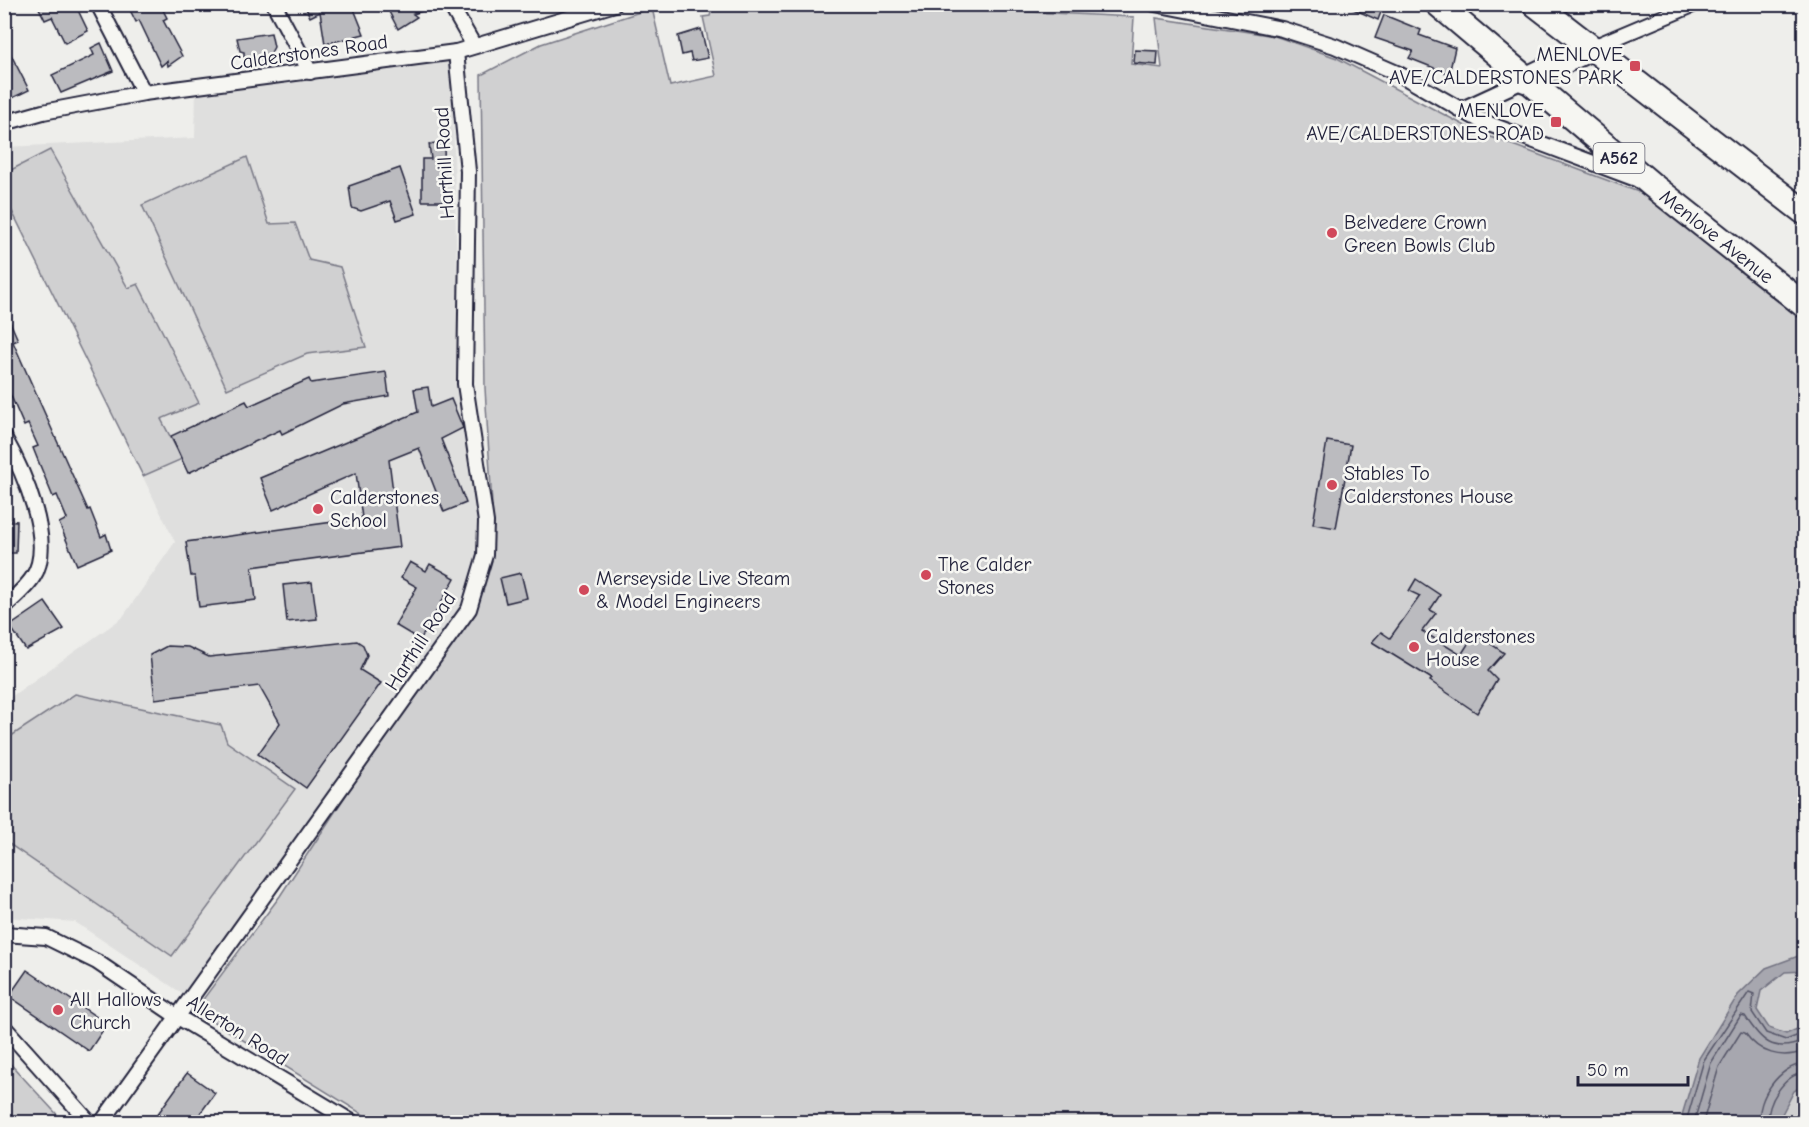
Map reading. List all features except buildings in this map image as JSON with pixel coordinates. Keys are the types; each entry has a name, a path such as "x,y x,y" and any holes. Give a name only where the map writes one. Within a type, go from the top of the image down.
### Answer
{"highway":[{"name":"Menlove Avenue","path":"1438,4 1652,185 1804,305"},
{"path":"1535,4 1804,212"},
{"path":"1526,80 1591,48"}],"street":[{"path":"98,4 144,93"},
{"path":"274,4 310,72"},
{"path":"450,4 474,46"},
{"path":"1155,4 1282,29 1335,46 1400,74 1481,121 1652,185"},
{"path":"1591,48 1695,4"},
{"name":"Calderstones Road","path":"4,123 43,112 144,93 456,52 608,5"},
{"name":"Harthill Road","path":"102,1122 469,609 485,555 486,522 465,384 468,171 456,52"},
{"path":"1460,110 1526,80"},
{"path":"4,607 34,576 40,547 34,500 6,444"},
{"name":"Allerton Road","path":"4,934 46,937 97,962 178,1017 352,1122"},
{"path":"4,1027 89,1122"}],"shaded area":[{"path":"713,5 1010,11 1134,17 1131,64 1162,68 1156,18 1275,36 1337,58 1475,131 1652,197 1804,321 1804,1122 375,1122 209,1019 201,1002 280,896 365,766 474,615 492,545 493,521 485,388 481,75 541,44 652,8 670,86 716,76 703,17 710,16"},
{"name":"Calderstones School","path":"452,57 459,378 482,552 465,602 183,994 75,922 5,917 5,701 122,618 175,542 5,197 5,147 195,138 196,86"},
{"path":"50,150 128,288 138,284 199,403 161,419 182,459 143,476 5,197 5,173"},
{"path":"247,157 269,224 295,223 309,260 340,267 366,347 307,354 227,389 142,205"},
{"path":"75,694 221,725 227,742 295,789 172,956 5,841 5,740"},
{"path":"4,1057 64,1122 5,1122"}],"water":[{"path":"1801,955 1804,956 1804,971 1785,972 1761,991 1757,1010 1769,1028 1786,1034 1804,1026 1804,1085 1794,1091 1781,1116 1783,1122 1680,1122 1699,1058 1738,995 1766,968"}],"place":[{"name":"MENLOVE AVE/CALDERSTONES PARK","path":"1635,66"},
{"name":"MENLOVE AVE/CALDERSTONES ROAD","path":"1556,122"},
{"name":"Belvedere Crown Green Bowls Club","path":"1332,233"},
{"name":"Stables To Calderstones House","path":"1332,485"},
{"name":"Calderstones School","path":"318,509"},
{"name":"The Calder Stones","path":"926,575"},
{"name":"Merseyside Live Steam & Model Engineers","path":"584,590"},
{"name":"Calderstones House","path":"1414,647"},
{"name":"All Hallows Church","path":"58,1010"}]}
